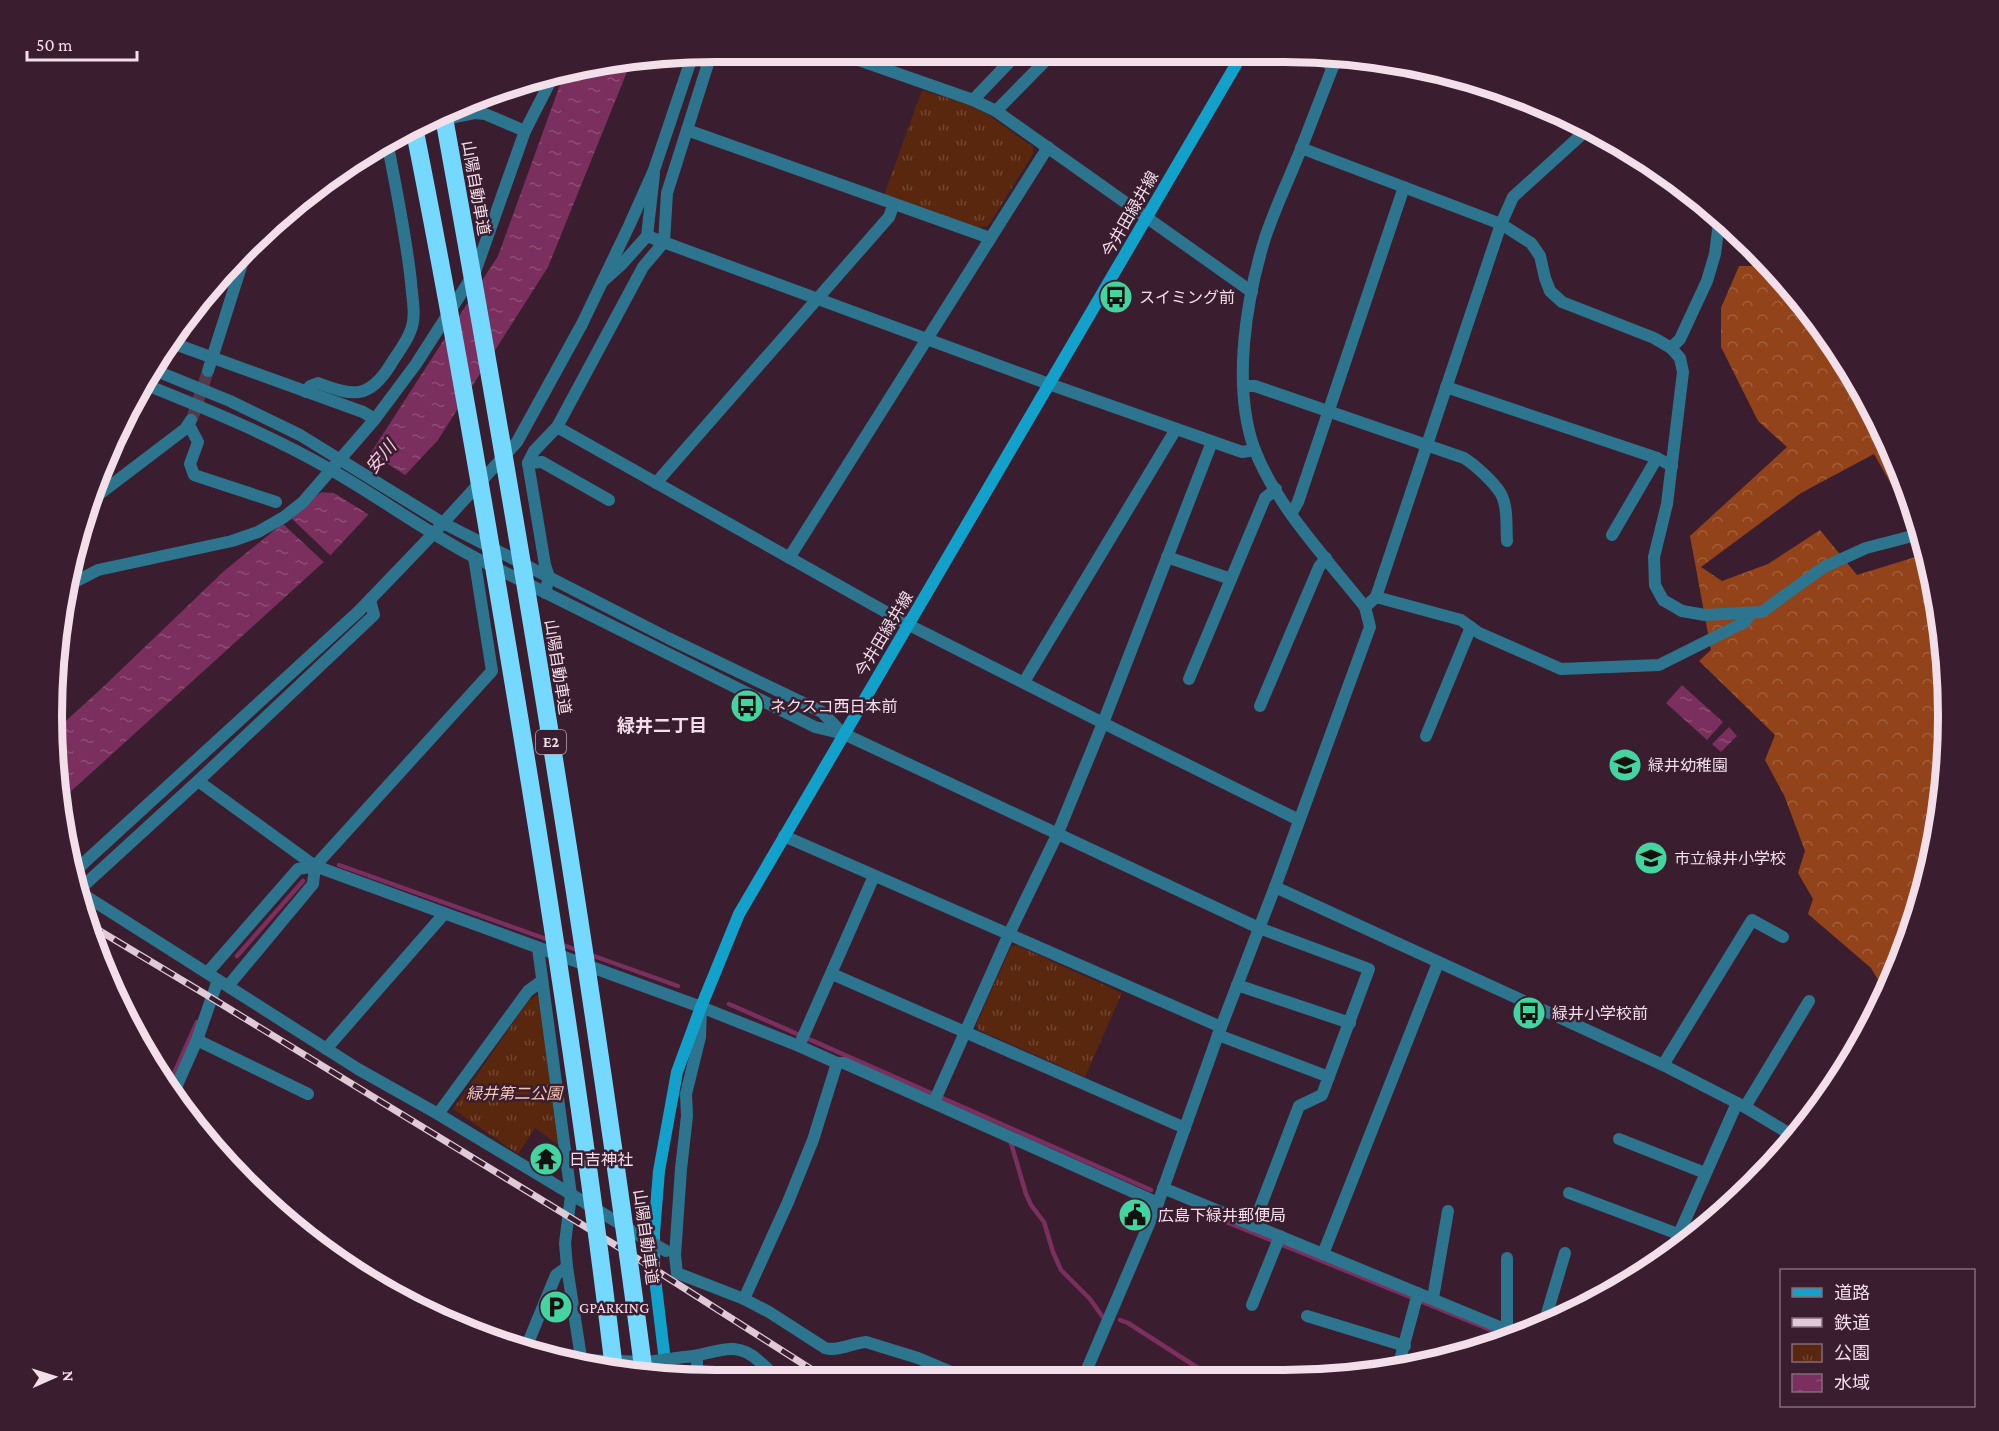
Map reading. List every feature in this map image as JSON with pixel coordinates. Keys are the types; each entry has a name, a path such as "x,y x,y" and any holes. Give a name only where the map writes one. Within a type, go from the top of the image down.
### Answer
{"highway":[{"name":"山陽自動車道","path":"445,120 514,515 579,916 646,1365"},
{"name":"E2","path":"416,135 440,254 483,497 553,920 594,1201 613,1361"}],"main road":[{"name":"今井田緑井線","path":"666,1367 654,1270 654,1233 659,1171 677,1072 739,914 1238,62"}],"street":[{"path":"545,593 549,577 528,463 534,451 557,427 643,267 664,242 667,193 708,62"},
{"path":"864,62 973,100 996,111 1252,292"},
{"path":"973,100 1009,62"},
{"path":"996,111 1044,62"},
{"path":"80,867 370,600 437,520 517,442 582,324 654,170 690,63"},
{"path":"1087,1370 1158,1203 1370,627 1365,607 1291,514 1276,489 1255,450 1244,400 1243,350 1252,292 1265,237 1334,64"},
{"path":"76,582 98,570 232,541 258,532 284,518 334,472 416,364 475,272 525,130 549,83"},
{"path":"474,108 475,113"},
{"path":"450,118 475,113 485,114 525,130"},
{"path":"687,130 990,238"},
{"path":"1365,607 1376,597 1501,224 1513,197 1582,134"},
{"path":"789,558 1048,147"},
{"path":"1301,148 1501,224 1531,243 1540,256 1550,291 1562,302 1654,338 1671,348 1680,358 1683,372 1672,466 1667,504 1654,557 1655,585 1663,600 1682,611 1705,615 1762,612 1824,567 1866,548 1912,536"},
{"path":"306,392 310,386 318,383 355,394 370,388 387,371 411,332 414,312 406,241 388,149"},
{"path":"603,281 647,236 654,170"},
{"path":"1291,514 1298,502 1404,187"},
{"path":"656,483 889,217 894,204"},
{"path":"1671,348 1680,339 1707,281 1716,254 1719,227"},
{"path":"647,236 1212,442 1242,452 1255,450"},
{"path":"210,365 241,265"},
{"path":"177,346 210,365 306,392 363,412 375,419"},
{"path":"159,372 240,406 300,435 437,520 668,638 822,712 844,734"},
{"path":"150,386 225,416 334,472 474,557 815,727 844,734 1259,928 1369,969 1322,1095 1299,1106 1253,1226"},
{"path":"1244,386 1255,386 1464,458 1475,465 1501,494 1507,541"},
{"path":"1446,387 1657,458 1672,466"},
{"path":"101,493 190,422 198,442 190,464 194,475 276,502"},
{"path":"557,427 909,625 1299,820"},
{"path":"1024,682 1176,429"},
{"path":"934,1102 1009,934 1057,835 1212,442"},
{"path":"1612,535 1657,458"},
{"path":"528,463 542,462 609,500"},
{"path":"1189,679 1265,498 1276,489"},
{"path":"177,1086 223,983 313,884 315,866 492,670 474,557"},
{"path":"1167,557 1231,579"},
{"path":"1260,706 1319,567 1326,558"},
{"path":"1376,597 1461,620 1479,633 1561,669 1659,665 1745,622 1750,613"},
{"path":"85,887 374,615 370,600"},
{"path":"1426,736 1471,627"},
{"path":"198,781 315,866 701,1007 837,1063 844,1063 1158,1203"},
{"path":"784,836 1009,934 1220,1031 1329,1077"},
{"path":"208,972 298,869 315,866"},
{"path":"799,1046 874,876"},
{"path":"1275,887 1663,1065 1741,1105 1787,1132"},
{"path":"87,895 326,1050 671,1253"},
{"path":"326,1050 444,914"},
{"path":"1663,1065 1752,920 1783,938"},
{"path":"538,948 571,1195 565,1243 581,1355"},
{"path":"1323,1254 1437,963"},
{"path":"832,974 1185,1128"},
{"path":"438,1114 528,991 542,981"},
{"path":"1237,985 1350,1023"},
{"path":"1676,1238 1705,1173 1741,1105 1809,1001"},
{"path":"701,1007 700,1038 686,1094 687,1116 671,1253 677,1274 744,1299 769,1312 825,1348 831,1350 866,1342 918,1358 946,1370"},
{"path":"197,1040 308,1094"},
{"path":"744,1299 813,1140 837,1063"},
{"path":"1618,1139 1705,1173"},
{"path":"1163,1188 1508,1330"},
{"path":"1569,1193 1678,1234"},
{"path":"1433,1298 1448,1211"},
{"path":"1252,1305 1280,1236"},
{"path":"1547,1314 1566,1253"},
{"path":"1507,1258 1513,1328"},
{"path":"528,1342 556,1275 567,1267"},
{"path":"1401,1359 1418,1293"},
{"path":"1307,1316 1405,1346"},
{"path":"653,1366 723,1349 738,1348 753,1356 769,1370"},
{"path":"690,1357 694,1369"}],"green space":[{"path":"922,90 969,105 990,116 1033,147 1033,154 988,226 977,228 884,195"},
{"path":"1739,266 1758,266 1802,317 1827,352 1870,426 1895,484 1891,484 1874,454 1801,493 1701,567 1722,581 1768,564 1820,530 1857,575 1917,556 1925,588 1932,630 1938,716 1932,801 1915,885 1903,926 1880,983 1871,968 1808,914 1813,899 1798,873 1805,851 1784,795 1765,760 1775,735 1699,661 1711,650 1690,536 1787,447 1758,421 1721,347 1721,308"},
{"path":"1016,945 1122,993 1085,1077 979,1030 976,1025 1011,947"},
{"name":"緑井第二公園","path":"541,993 561,1147 535,1128 518,1154 453,1109 530,999"}],"water":[{"name":"安川","path":"629,67 548,267 438,440 327,559 66,795 62,724 224,571 372,451 498,256 562,80"},
{"path":"1682,685 1723,722 1707,740 1666,703"},
{"path":"1729,727 1737,736 1721,752 1712,744"}],"pier":[{"path":"368,451 408,477 371,516 334,493 317,492"},
{"path":"289,516 333,558 326,564 282,523"}],"waterway":[{"path":"339,865 549,940"},
{"path":"237,956 303,881"},
{"path":"560,944 580,951"},
{"path":"591,955 678,986"},
{"path":"729,1004 1151,1190"},
{"path":"172,1079 197,1022"},
{"path":"1011,1143 1026,1194 1044,1222 1061,1270 1090,1299 1102,1316"},
{"path":"1197,1210 1499,1333"},
{"path":"1120,1320 1201,1370"}],"tunnel":[{"path":"192,419 208,371"}],"railway":[{"path":"97,929 643,1262 812,1370"}],"place":[{"name":"スイミング前","path":"1116,297"},
{"name":"ネクスコ西日本前","path":"747,706"},
{"name":"緑井幼稚園","path":"1625,765"},
{"name":"市立緑井小学校","path":"1651,858"},
{"name":"緑井小学校前","path":"1529,1013"},
{"name":"日吉神社","path":"546,1159"},
{"name":"広島下緑井郵便局","path":"1135,1215"},
{"name":"GPARKING","path":"556,1307"}],"district":[{"name":"緑井二丁目","path":"662,726"}]}
